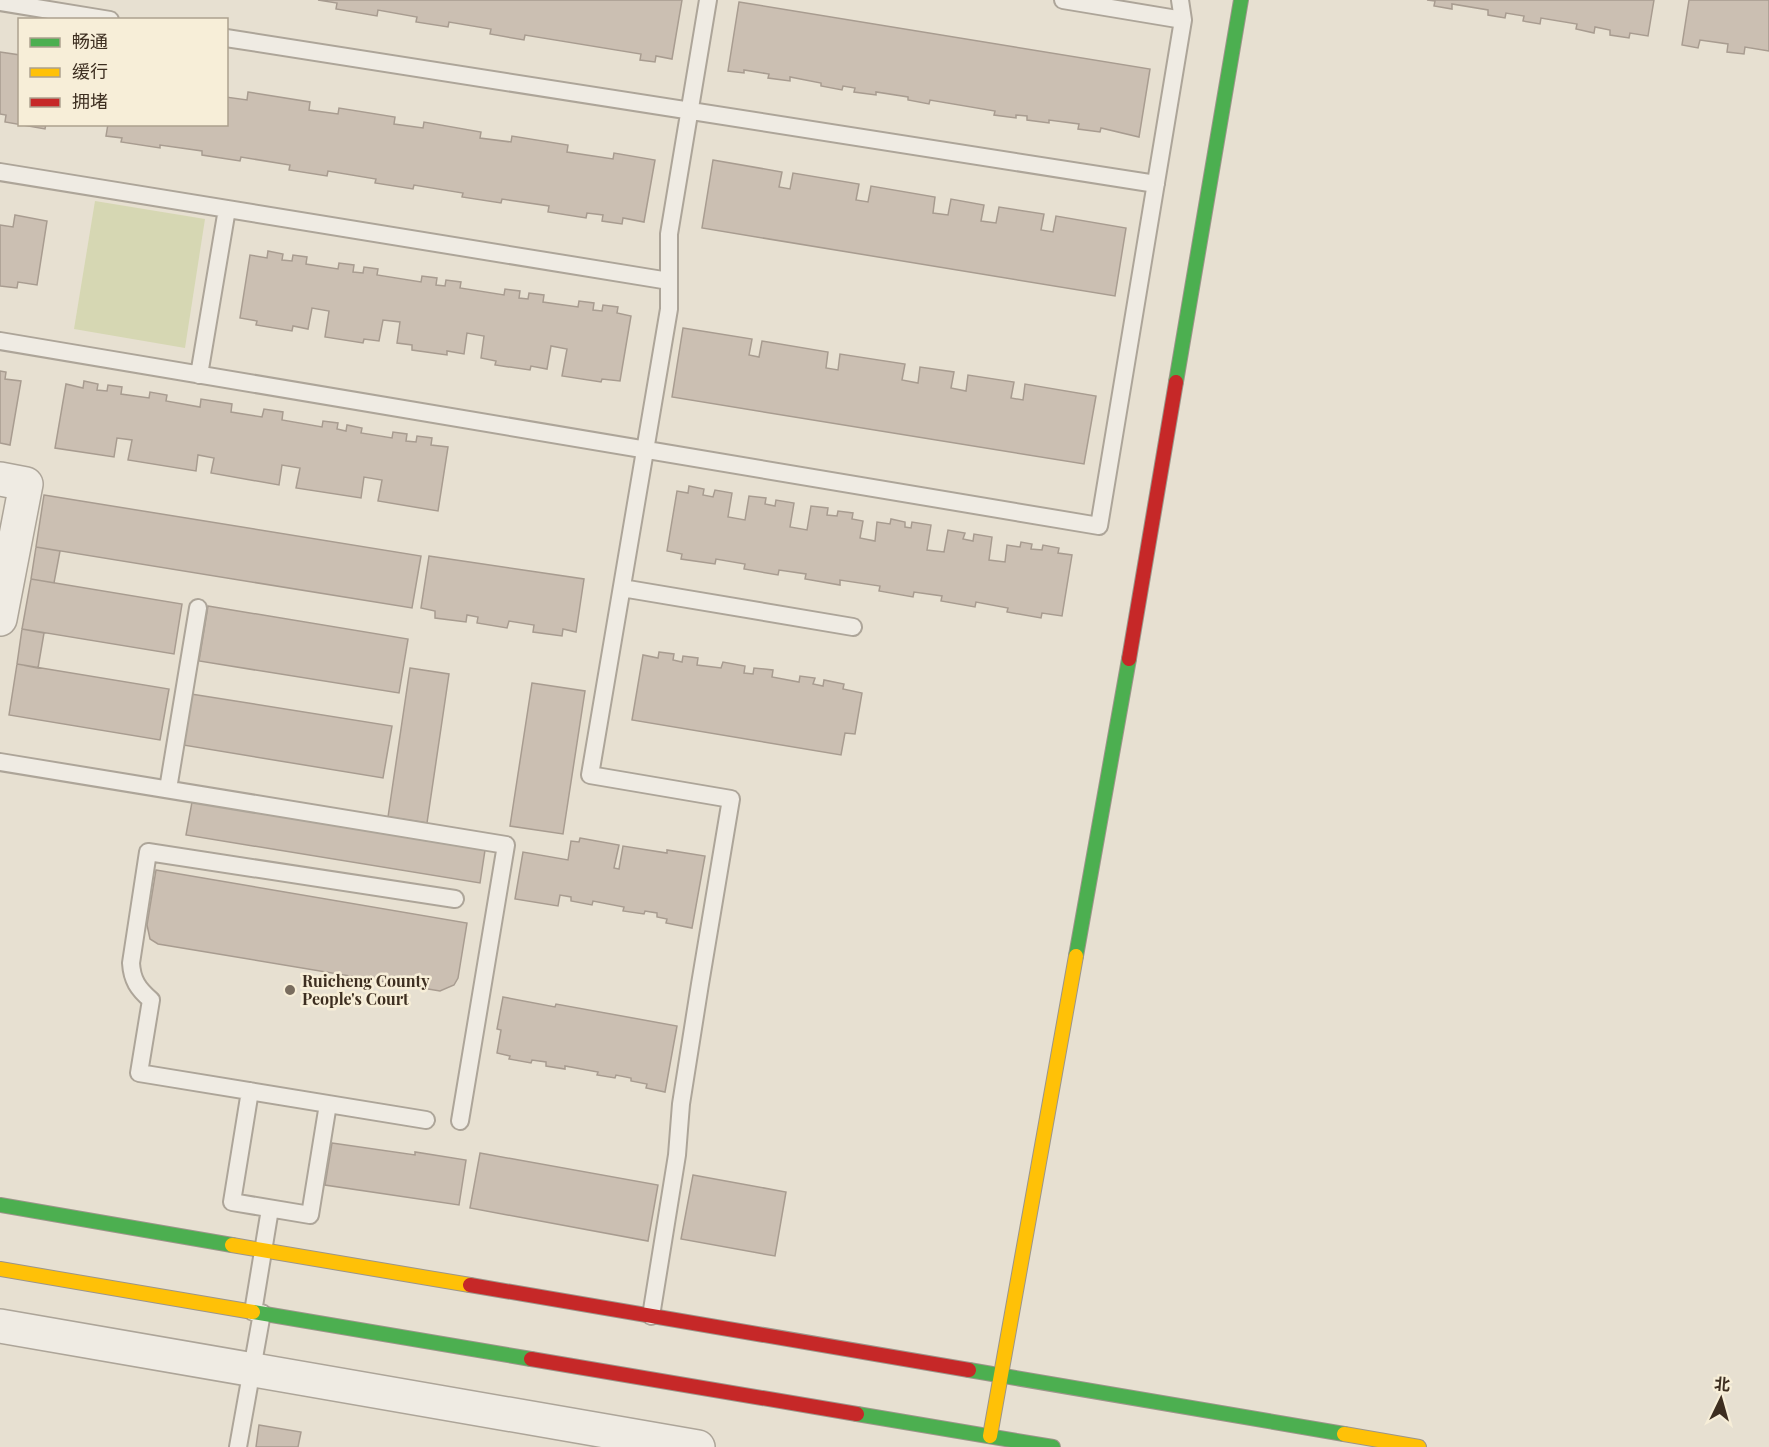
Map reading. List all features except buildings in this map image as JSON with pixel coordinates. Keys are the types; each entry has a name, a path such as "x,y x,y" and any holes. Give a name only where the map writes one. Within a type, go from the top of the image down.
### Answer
{"street":[{"path":"1003,1441 1001,1376 1129,657 1241,0"},
{"path":"0,619 13,482"},
{"path":"0,1205 1419,1447"},
{"path":"0,1269 1003,1441 1053,1447"},
{"path":"0,1326 698,1447"}],"lane":[{"path":"651,1316 677,1155 681,1104 698,994 731,799 590,775 669,309 669,234 708,0"},
{"path":"1063,0 1183,20"},
{"path":"0,341 1099,526 1183,20 1180,0"},
{"path":"0,2 98,18"},
{"path":"228,38 1156,184"},
{"path":"0,172 669,281"},
{"path":"199,375 226,209"},
{"path":"621,588 853,627"},
{"path":"168,789 198,608"},
{"path":"0,762 506,845 460,1120"},
{"path":"426,1120 139,1073 151,1000 140,991 133,980 131,963 148,852 454,899"},
{"path":"250,1091 232,1202 270,1209 310,1215 328,1104"},
{"path":"238,1447 252,1370 263,1250 270,1209"}],"green space":[{"path":"95,201 205,219 185,348 74,329"}],"traffic: fast":[{"path":"1176,382 1241,0"},
{"path":"1076,956 1129,659"},
{"path":"0,1205 232,1245"},
{"path":"253,1312 531,1359"},
{"path":"969,1370 1344,1434"},
{"path":"857,1414 1053,1447"}],"traffic: slow":[{"path":"990,1436 1076,956"},
{"path":"232,1245 470,1285"},
{"path":"0,1269 253,1312"},
{"path":"1344,1434 1419,1447"}],"traffic: jam":[{"path":"1129,659 1176,382"},
{"path":"470,1285 969,1370"},
{"path":"531,1359 857,1414"}],"place":[{"name":"Ruicheng County People's Court","path":"290,990"}]}
